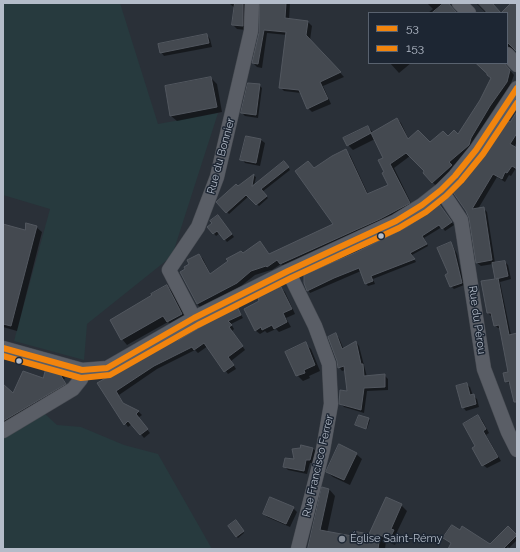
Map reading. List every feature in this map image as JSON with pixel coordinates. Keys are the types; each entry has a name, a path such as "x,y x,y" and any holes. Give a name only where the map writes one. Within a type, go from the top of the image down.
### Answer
{"street":[{"name":"Rue du Bonnier","path":"194,318 169,270 198,227 217,177 251,31 252,3"},
{"path":"460,3 468,12"},
{"path":"508,55 517,65"},
{"path":"3,348 82,370 107,368 194,318 288,271 396,221 422,205 441,190 455,176 476,150 517,88"},
{"name":"Rue du Pérou","path":"441,190 461,220 484,369 508,432 517,450"},
{"name":"Rue Francisco Ferrer","path":"288,271 315,326 329,364 331,404 323,450 298,549"},
{"path":"3,431 73,389 81,379 82,370"}],"green space":[{"path":"3,3 120,3 158,124 218,113 172,256 87,324 84,360 14,341 50,209 3,195"},
{"path":"44,413 57,425 81,427 124,445 158,454 212,549 3,549 3,437"}],"building":[{"path":"235,3 243,3 243,26 232,25"},
{"path":"260,3 286,3 285,18 308,21 306,35 341,72 320,82 328,99 307,109 299,90 279,88 286,32 264,30 258,64 252,63 259,33"},
{"path":"444,3 448,3 456,12 433,12"},
{"path":"478,3 492,3 500,12 487,12"},
{"path":"511,3 517,3 517,52 508,43 508,12 502,12"},
{"path":"207,34 209,43 160,53 158,44"},
{"path":"477,64 505,64 510,70 507,82 490,106 471,138 469,145 449,162 452,165 432,183 423,173 424,171 406,153 390,164 410,203 380,219 280,264 277,260 267,267 266,266 251,271 237,283 197,304 180,272 189,264 187,260 199,254 210,274 228,261 226,259 241,251 243,253 260,241 269,254 333,224 295,171 308,161 314,168 346,149 367,194 388,185 378,160 383,158 371,133 397,118 408,139 418,130 430,142 443,131 448,136 454,130 458,134 480,100 491,78"},
{"path":"211,77 217,107 170,116 165,86"},
{"path":"248,83 260,84 256,115 241,113"},
{"path":"517,112 517,133 510,144 517,148 517,169 512,166 507,173 505,172 502,179 493,174 472,209 484,207 492,260 476,263 469,218 452,191 480,159 506,120 510,122"},
{"path":"368,126 371,133 347,146 343,138"},
{"path":"246,136 261,139 256,163 240,160"},
{"path":"284,161 289,167 261,189 267,196 256,205 246,195 226,213 216,202 236,184 238,186 254,174 252,186"},
{"path":"439,204 452,222 442,229 439,225 422,236 427,244 410,253 415,259 371,276 373,281 365,284 359,268 307,291 304,283 304,275 357,252 407,227"},
{"path":"218,215 232,234 224,240 217,231 213,234 207,227 212,223 210,221"},
{"path":"26,223 37,226 11,326 3,324 3,224 25,230"},
{"path":"451,242 462,283 450,287 445,275 448,273 437,248"},
{"path":"505,261 508,276 498,278 509,335 517,333 517,402 514,402 509,381 505,382 503,373 508,372 499,325 494,326 491,313 487,313 481,281 495,279 492,263"},
{"path":"167,285 182,314 167,322 163,316 121,340 110,320"},
{"path":"281,287 292,309 283,313 287,322 274,329 272,325 262,330 261,327 255,331 244,309 259,301 258,298"},
{"path":"237,306 241,315 228,321 232,325 229,327 243,346 228,357 234,365 224,372 204,343 194,350 192,347 154,366 116,391 123,403 139,411 136,414 148,429 140,435 128,421 124,425 97,383 177,338 178,340"},
{"path":"336,333 342,349 356,341 361,364 363,364 364,376 385,374 385,387 364,388 361,410 339,404 340,390 347,391 344,366 338,368 328,337"},
{"path":"306,342 315,365 304,370 305,373 296,376 285,352"},
{"path":"46,369 62,373 61,376 66,384 3,421 3,384 13,393 23,371 43,378"},
{"path":"467,383 470,395 474,394 476,404 462,408 456,386"},
{"path":"359,415 369,418 366,429 355,425"},
{"path":"478,415 486,429 483,431 498,457 482,466 472,448 475,446 463,424"},
{"path":"339,444 357,453 344,480 326,472"},
{"path":"301,445 313,448 310,460 306,460 304,471 283,467 285,458 294,459 292,449 300,448"},
{"path":"322,487 329,489 320,530 352,536 353,531 369,534 386,497 402,504 391,529 394,530 389,540 380,535 378,549 308,549"},
{"path":"270,497 294,507 286,524 263,514"},
{"path":"236,520 244,531 236,537 228,526"},
{"path":"452,525 460,530 462,526 490,544 508,526 517,535 503,549 448,549 451,543 443,538"}],"transit line":[{"name":"53","path":"3,348 82,370 107,368 194,318 288,271 396,221 422,205 441,190 455,176 476,150 517,88"},
{"name":"153","path":"3,356 81,378 110,375 198,325 291,278 399,228 426,212 446,196 461,181 483,154 517,103"}],"place":[{"name":"Église Saint-Rémy","path":"342,539"}]}
